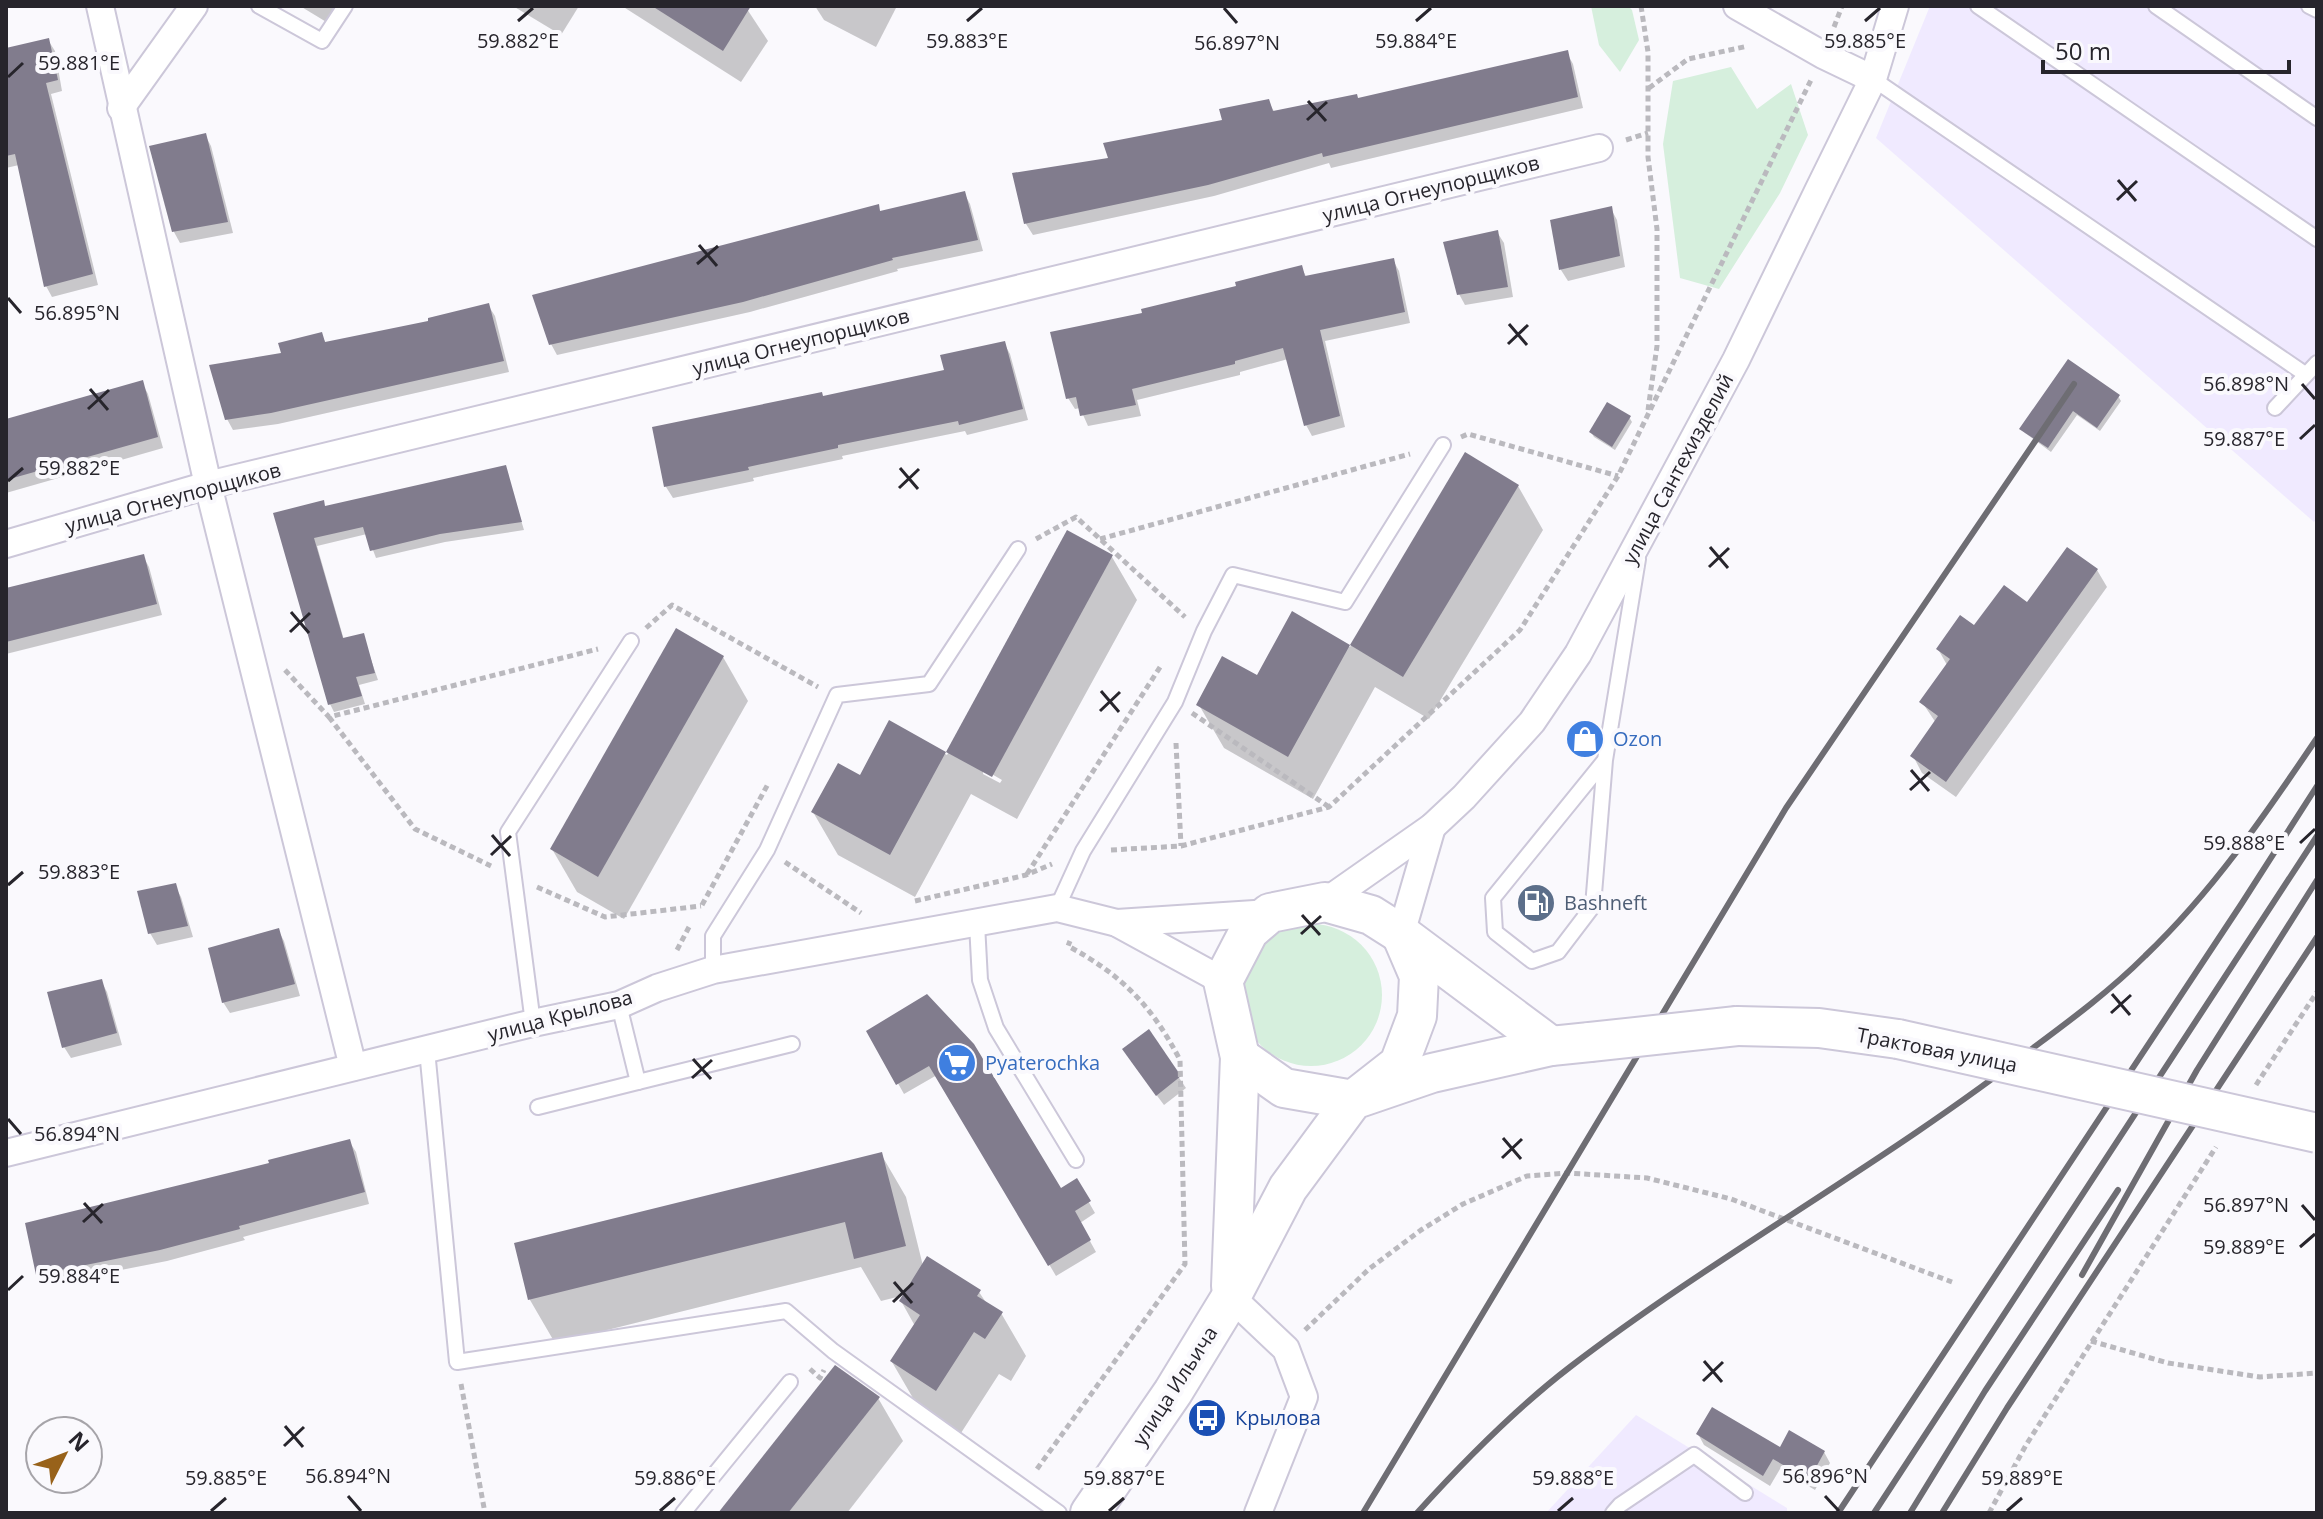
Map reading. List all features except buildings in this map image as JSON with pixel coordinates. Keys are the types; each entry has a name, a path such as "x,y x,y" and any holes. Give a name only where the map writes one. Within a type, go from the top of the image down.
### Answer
{"street":[{"path":"100,6 208,485 353,1067"},
{"path":"121,108 194,6"},
{"path":"1737,6 1823,55 1873,79"},
{"name":"улица Сантехизделий","path":"1325,902 1432,827 1464,797 1532,722 1578,654 1736,360 1873,79 1895,6"},
{"name":"улица Огнеупорщиков","path":"6,544 208,485 1599,148"},
{"path":"1270,913 1249,931 1223,981 1240,1057 1284,1088 1353,1100 1399,1064 1417,1016 1419,976 1401,934 1432,827"},
{"path":"1117,923 1270,913 1325,902 1371,915 1551,1046"},
{"name":"улица Крылова","path":"6,1153 533,1023 619,1005 657,988 713,970 1067,911 1117,923"},
{"path":"1117,923 1223,981"},
{"name":"Трактовая улица","path":"1353,1100 1432,1073 1551,1046 1737,1026 1819,1028 1898,1039 2317,1133"},
{"name":"улица Ильича","path":"1231,1297 1240,1057"},
{"name":"улица Ильича","path":"1090,1513 1173,1392 1231,1297 1288,1188 1353,1100"},
{"path":"1231,1297 1286,1349 1304,1397 1258,1513"}],"lane":[{"path":"259,6 322,41 345,6"},
{"path":"1978,6 2317,239"},
{"path":"2156,6 2317,118"},
{"path":"2309,6 2317,10"},
{"path":"1873,79 2305,374"},
{"path":"2275,408 2317,363"},
{"path":"1067,911 1083,851 1175,702 1204,631 1233,575 1345,602 1443,445"},
{"path":"1605,760 1493,898 1495,932 1532,961 1558,952 1593,906 1605,760 1641,539"},
{"path":"713,970 713,936 767,850 837,695 929,684 1018,549"},
{"path":"533,1023 508,832 631,641"},
{"path":"977,924 980,980 996,1028 1076,1160"},
{"path":"619,1005 638,1082"},
{"path":"538,1107 792,1044"},
{"path":"427,1050 457,1362 786,1311 833,1351 1059,1513"},
{"path":"683,1513 790,1382"},
{"path":"1613,1513 1620,1505 1694,1455 1745,1493"}],"path":[{"path":"1641,6 1648,52 1648,157 1657,229 1657,346 1647,415"},
{"path":"906,903 1026,875 1083,851 1181,846 1329,807 1520,630 1618,476 1823,55 1842,6"},
{"path":"1649,89 1688,59 1790,36"},
{"path":"1100,539 1443,445 1468,434 1618,476"},
{"path":"1018,549 1076,517 1190,622 1204,631"},
{"path":"277,662 329,717 631,641 672,605 837,695"},
{"path":"1026,875 1164,662"},
{"path":"1175,702 1329,807"},
{"path":"1175,702 1181,846"},
{"path":"657,988 768,784"},
{"path":"767,850 861,913"},
{"path":"846,915 876,909"},
{"path":"1024,1487 1185,1264 1180,1060 1168,1036 1122,980 1068,946 1067,911"},
{"path":"2249,1096 2317,992"},
{"path":"1989,1513 2026,1445 2224,1135"},
{"path":"1286,1349 1369,1269 1421,1230 1463,1204 1527,1176 1604,1174 1647,1178 1688,1187 1731,1199 1952,1282"},
{"path":"2091,1341 2168,1363 2260,1377 2317,1373"},
{"path":"457,1362 485,1513"}],"shaded area":[{"path":"1930,6 2317,6 2317,518 2314,522 1876,138"},
{"path":"1636,1415 1787,1508 1787,1513 1546,1513"}],"green space":[{"path":"1591,6 1628,6 1632,10 1639,40 1620,72 1599,45"},
{"path":"1731,67 1757,109 1791,84 1808,135 1780,193 1719,289 1680,278 1663,144 1673,81"},
{"path":"1311,924 1338,930 1361,945 1376,968 1382,995 1376,1022 1361,1045 1338,1060 1311,1066 1284,1060 1261,1045 1246,1022 1240,995 1246,968 1261,945 1284,930"}],"railway":[{"path":"1363,1513 1786,808 2074,384"},
{"path":"1417,1513 1490,1437 1570,1367 1684,1285 1977,1090 2119,981 2170,931 2216,879 2317,738"},
{"path":"1838,1513 2317,786"},
{"path":"1874,1513 2317,836"},
{"path":"2082,1275 2197,1070 2317,880"},
{"path":"1942,1513 2007,1408 2317,937"},
{"path":"1910,1513 1985,1391 2118,1190"}],"place":[{"name":"Ozon","path":"1585,739"},
{"name":"Bashneft","path":"1536,903"},
{"name":"Pyaterochka","path":"957,1063"},
{"name":"Крылова","path":"1207,1418"}]}
